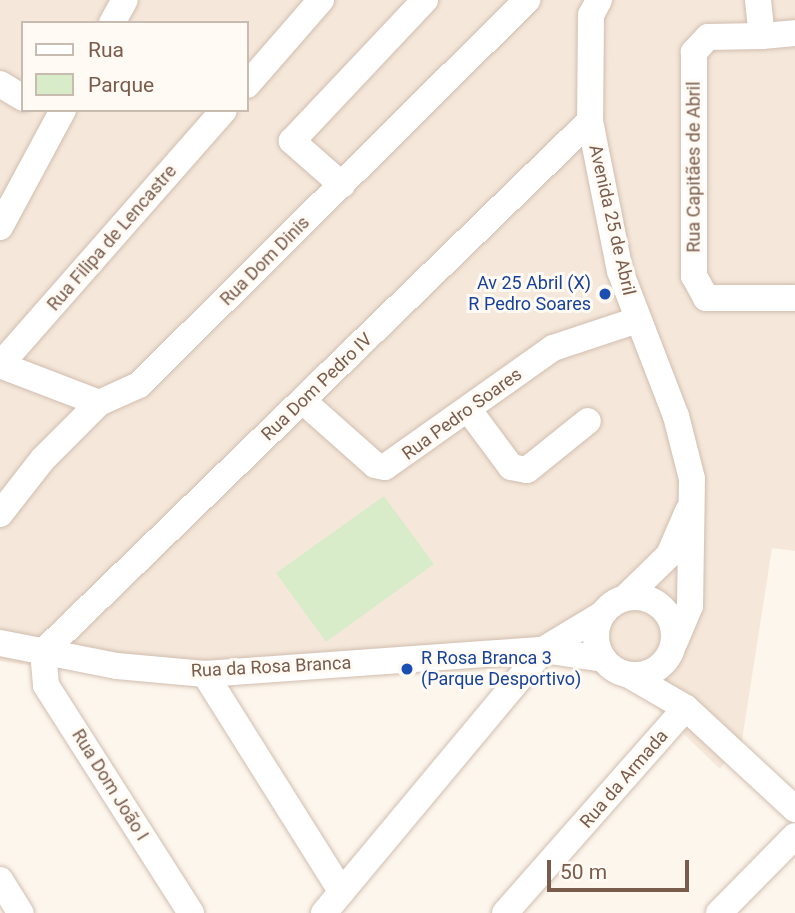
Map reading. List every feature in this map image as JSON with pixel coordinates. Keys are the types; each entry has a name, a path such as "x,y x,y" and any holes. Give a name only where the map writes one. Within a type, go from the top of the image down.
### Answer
{"street":[{"path":"113,21 125,0"},
{"path":"248,84 321,0"},
{"path":"342,185 292,141 425,0"},
{"name":"Rua Dom Dinis","path":"0,514 43,459 99,403 139,385 527,0"},
{"path":"758,0 762,36 795,33"},
{"name":"Avenida 25 de Abril","path":"591,5 590,121 620,271 685,445 692,499 690,606 672,649"},
{"name":"Rua Capitães de Abril","path":"762,36 708,37 694,52 694,276 706,298 795,298"},
{"path":"0,84 21,97"},
{"name":"Rua Filipa de Lencastre","path":"0,365 222,112"},
{"path":"0,227 55,113"},
{"name":"Rua Dom Pedro IV","path":"43,652 590,121"},
{"name":"Rua Pedro Soares","path":"303,401 375,465 385,467 553,348 637,320"},
{"path":"0,365 99,403"},
{"path":"468,410 511,467 527,470 588,421"},
{"name":"Avenida 25 de Abril","path":"626,597 669,555 692,499"},
{"path":"686,708 662,606 626,597 601,615 596,638 603,659 686,708 795,810"},
{"name":"Rua da Rosa Branca","path":"544,650 601,615"},
{"name":"Rua da Rosa Branca","path":"0,643 43,652 205,674 544,650 603,659"},
{"path":"629,675 652,671 672,649"},
{"path":"324,913 544,650"},
{"name":"Rua Dom João I","path":"43,652 46,685 191,913"},
{"path":"205,674 342,892"},
{"name":"Rua da Armada","path":"505,913 686,708"},
{"path":"719,913 795,836"},
{"path":"0,880 21,913"}],"shaded area":[{"path":"0,0 795,0 795,551 772,548 742,740 720,769 639,691 568,663 193,687 0,661"}],"green space":[{"path":"384,496 434,564 326,642 276,573"}],"place":[{"name":"Av 25 Abril (X) R Pedro Soares","path":"605,294"},
{"name":"R Rosa Branca 3 (Parque Desportivo)","path":"407,669"}]}
